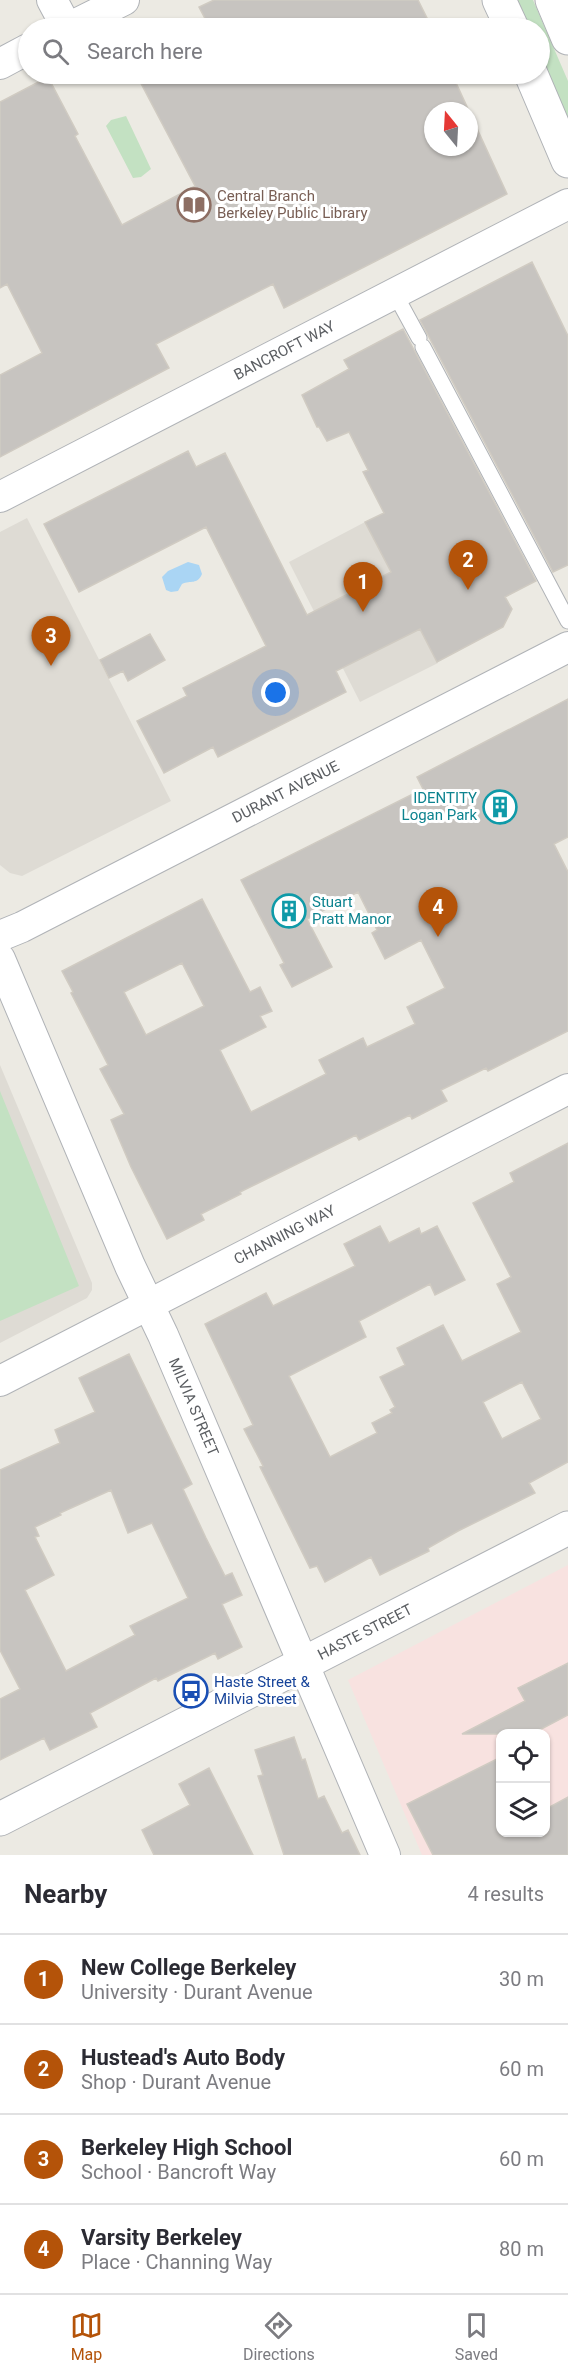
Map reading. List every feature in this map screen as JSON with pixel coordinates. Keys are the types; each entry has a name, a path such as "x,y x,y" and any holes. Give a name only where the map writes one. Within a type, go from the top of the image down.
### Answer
{"street":[{"path":"52,0 62,18"},
{"path":"87,18 124,0"},
{"path":"499,0 507,18"},
{"path":"552,0 568,38"},
{"path":"0,64 18,54"},
{"path":"535,84 568,161"},
{"name":"BANCROFT WAY","path":"0,497 568,204"},
{"name":"DURANT AVENUE","path":"0,936 22,927 568,647"},
{"name":"MILVIA STREET","path":"0,959 130,1266 164,1335 385,1855"},
{"name":"CHANNING WAY","path":"0,1381 568,1089"},
{"name":"HASTE STREET","path":"0,1819 568,1528"}],"lane":[{"path":"395,294 568,621"}],"shaded area":[{"path":"27,518 171,801 22,876 10,873 0,865 0,532"},
{"path":"365,522 438,663 360,702 289,562"},
{"path":"0,1065 92,1283 92,1290 87,1298 0,1343"},
{"path":"568,1565 568,1855 422,1855 348,1680"}],"green space":[{"path":"514,0 533,0 541,18 522,18"},
{"path":"550,39 568,81 568,129 549,84"},
{"path":"126,116 151,169 141,177 133,178 106,126 111,120"},
{"path":"0,1091 79,1286 0,1321"}],"water":[{"path":"188,562 199,565 202,574 200,577 196,581 182,584 178,591 166,590 162,577 168,571"}],"building":[{"path":"214,0 418,0 427,18 205,18 199,7"},
{"path":"35,84 52,84 78,134 75,136 122,225 195,186 141,84 457,84 465,102 424,102 424,156 478,156 478,131 507,194 284,308 273,284 156,344 169,368 0,457 0,375 42,353 7,284 0,288 0,102"},
{"path":"532,262 568,336 568,565 553,572 420,320"},
{"path":"403,329 536,581 505,597 512,609 503,627 437,662 420,629 336,671 346,692 218,757 213,747 164,773 137,721 187,696 183,688 266,646 206,527 79,592 44,524 188,451 196,467 225,453 307,615 391,572 365,522 384,513 363,472 368,470 349,432 327,441 317,427 302,395 349,369 344,360"},
{"path":"150,634 165,660 128,681 123,671 109,678 100,660"},
{"path":"568,699 568,837 554,844 568,872 568,1031 488,1071 486,1068 441,1090 447,1101 412,1119 410,1115 359,1140 356,1135 240,1192 241,1194 201,1214 204,1220 167,1239 131,1167 111,1120 124,1114 100,1069 108,1065 62,971 202,899 250,992 260,987 272,1011 260,1016 266,1027 220,1050 251,1112 326,1074 319,1060 363,1038 367,1047 415,1024 407,1007 445,988 421,940 385,959 372,933 377,930 358,892 307,919 332,967 292,987 280,965 284,963 241,880 423,789 417,777","holes":["182,963 204,1006 146,1035 124,992"]},
{"path":"568,1143 568,1462 529,1483 535,1493 458,1531 428,1548 429,1551 380,1575 371,1557 325,1582 317,1566 310,1568 260,1467 263,1466 244,1429 253,1425 205,1324 266,1293 273,1306 355,1266 344,1244 380,1226 389,1243 419,1228 421,1234 437,1226 465,1280 435,1295 430,1284 359,1321 366,1337 289,1376 330,1457 377,1433 372,1423 392,1413 390,1410 395,1407 380,1377 405,1365 397,1348 443,1325 462,1361 521,1332 497,1284 511,1277 473,1203 514,1182 510,1173","holes":["522,1382 541,1419 502,1439 483,1402"]},
{"path":"129,1354 192,1484 183,1489 225,1576 232,1573 242,1595 222,1604 242,1647 218,1659 215,1653 158,1681 156,1678 90,1713 97,1727 50,1750 44,1738 0,1760 0,1699 20,1689 0,1650 0,1470 60,1443 55,1430 95,1412 79,1378","holes":["111,1490 128,1533 152,1523 188,1598 130,1626 135,1635 66,1671 25,1590 54,1575 35,1537 39,1536 35,1527"]},
{"path":"568,1663 568,1715 541,1729 496,1729 496,1734 462,1734 525,1701 518,1688"},
{"path":"294,1737 302,1760 305,1759 318,1799 324,1796 342,1833 348,1830 360,1855 284,1855 258,1776 263,1775 255,1750"},
{"path":"496,1760 496,1837 550,1837 550,1807 568,1797 568,1855 433,1855 407,1804"},
{"path":"209,1768 253,1855 154,1855 142,1830 190,1805 179,1784"}],"place":[{"name":"Central Branch Berkeley Public Library","path":"194,205"},
{"name":"Hustead's Auto Body","path":"468,590"},
{"name":"New College Berkeley","path":"363,612"},
{"name":"Berkeley High School","path":"51,666"},
{"name":"IDENTITY Logan Park","path":"500,807"},
{"name":"Stuart Pratt Manor","path":"289,911"},
{"name":"Varsity Berkeley","path":"438,937"},
{"name":"Haste Street & Milvia Street","path":"191,1691"}]}
